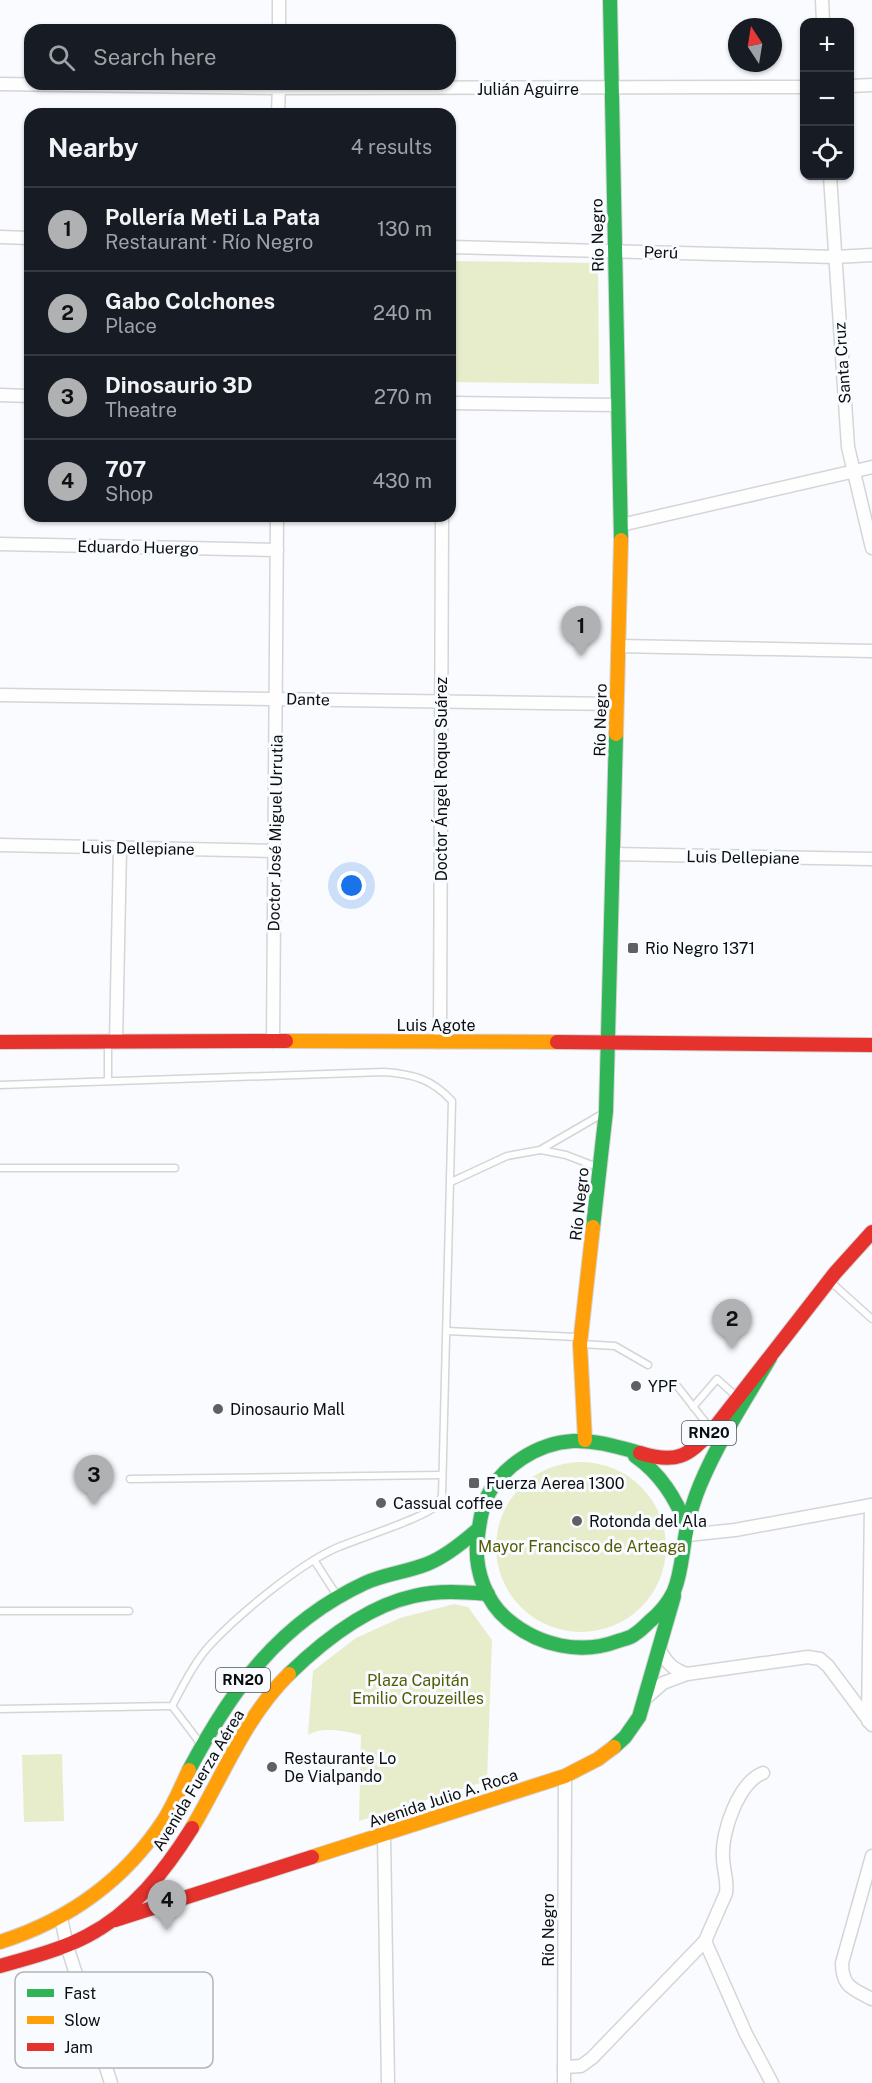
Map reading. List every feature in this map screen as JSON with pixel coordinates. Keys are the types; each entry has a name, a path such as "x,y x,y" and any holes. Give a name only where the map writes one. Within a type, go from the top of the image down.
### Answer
{"main road":[{"name":"Río Negro","path":"585,1440 580,1341 606,1112 621,525 609,0"},
{"name":"Luis Agote","path":"0,1042 872,1045"},
{"name":"Avenida Julio A. Roca","path":"675,1591 663,1611 646,1627 627,1639 605,1647 582,1650 559,1648 537,1641 518,1629 501,1613 488,1594 477,1564 476,1532 487,1499 495,1484 513,1465 535,1450 559,1442 585,1440 604,1443 657,1459 674,1458 691,1451 712,1431 829,1281 872,1232"},
{"name":"Avenida Julio A. Roca","path":"113,1920 565,1776 587,1766 619,1744 630,1733 639,1717 675,1591 687,1530 707,1469 770,1358"},
{"name":"Avenida Julio A. Roca","path":"623,1449 647,1463 666,1483 687,1530"},
{"name":"Avenida Fuerza Aérea","path":"0,1942 38,1929 61,1918 103,1889 136,1858 165,1818 230,1697 263,1656 307,1618 338,1597 377,1578 431,1563 476,1532"},
{"name":"Avenida Fuerza Aérea","path":"0,1966 67,1946 113,1920 142,1894 174,1855 267,1698 312,1653 354,1622 394,1601 444,1591 488,1594"}],"street":[{"path":"279,0 279,24"},
{"path":"822,0 823,18"},
{"name":"Julián Aguirre","path":"0,84 24,84"},
{"path":"854,86 872,86"},
{"name":"Julián Aguirre","path":"456,88 800,87"},
{"path":"278,108 279,90"},
{"name":"Santa Cruz","path":"830,180 848,447 872,548"},
{"path":"0,237 24,238"},
{"name":"Perú","path":"456,247 835,257 872,255"},
{"path":"0,395 24,396"},
{"path":"456,403 617,405"},
{"path":"621,525 872,467"},
{"name":"Doctor José Miguel Urrutia","path":"273,1042 277,522"},
{"name":"Doctor Ángel Roque Suárez","path":"440,1042 442,522"},
{"name":"Eduardo Huergo","path":"0,544 277,550"},
{"path":"618,646 872,651"},
{"name":"Dante","path":"0,695 617,704"},
{"name":"Luis Dellepiane","path":"0,845 275,851"},
{"path":"112,1042 120,848"},
{"name":"Luis Dellepiane","path":"613,854 872,859"},
{"path":"687,1530 735,1530 871,1505 870,1723"},
{"path":"659,1649 668,1664 675,1670 687,1674"},
{"path":"644,1701 663,1683 687,1674 808,1657 820,1659 828,1666 870,1723"},
{"path":"564,2067 581,2066 592,2058 705,1941 728,1885 722,1854 731,1814 750,1781 756,1775 764,1773"},
{"name":"Río Negro","path":"564,2083 565,1776"},
{"path":"384,1835 388,2083"},
{"path":"872,1856 842,1963 842,1976 849,1987 872,1999"},
{"path":"61,1918 75,1972"},
{"path":"705,1941 746,2034 772,2083"},
{"path":"106,2068 111,2083"}],"lane":[{"path":"108,1081 112,1042"},
{"path":"0,1085 384,1072 408,1074 440,1088 452,1101 442,1496 438,1505 334,1549 314,1560 250,1609 210,1645 193,1668 172,1706"},
{"path":"451,1182 507,1156 540,1150 606,1112"},
{"path":"540,1150 566,1155 600,1168"},
{"path":"0,1168 175,1168"},
{"path":"829,1281 872,1319"},
{"path":"447,1331 580,1341 615,1346 648,1365"},
{"path":"693,1407 717,1379 738,1398"},
{"path":"678,1387 712,1431"},
{"path":"130,1479 442,1475"},
{"path":"314,1560 338,1597"},
{"path":"0,1611 129,1611"},
{"path":"0,1709 172,1706"},
{"path":"172,1706 202,1746"}],"green space":[{"path":"456,261 598,263 599,384 456,382"},
{"name":"Mayor Francisco de Arteaga","path":"581,1462 613,1469 641,1487 659,1515 666,1547 659,1579 641,1607 613,1625 581,1632 549,1625 521,1607 503,1579 496,1547 503,1515 521,1487 549,1469"},
{"name":"Plaza Capitán Emilio Crouzeilles","path":"454,1604 468,1607 492,1640 487,1781 359,1821 361,1735 327,1730 308,1735 313,1671 356,1638 400,1618"},
{"path":"62,1754 64,1821 24,1822 22,1755"}],"traffic: fast":[{"path":"610,0 621,540"},
{"path":"593,1227 606,1111 616,734"},
{"path":"640,1453 590,1442 573,1441 547,1446 522,1458 501,1476 493,1487 481,1515 477,1543 480,1575 488,1595 500,1613 520,1629 561,1646 590,1647 632,1636 660,1612 676,1585 689,1518 707,1468 770,1358"},
{"path":"635,1456 666,1487 687,1526"},
{"path":"189,1770 205,1740 241,1686 283,1638 307,1618 335,1599 365,1583 434,1561 453,1550 476,1531"},
{"path":"289,1674 331,1637 379,1608 414,1596 433,1593 488,1594"},
{"path":"614,1747 625,1737 639,1717 674,1596"}],"traffic: slow":[{"path":"616,734 621,540"},
{"path":"286,1041 557,1042"},
{"path":"585,1440 580,1344 593,1227"},
{"path":"192,1828 247,1728 273,1691 289,1674"},
{"path":"312,1857 565,1776 598,1759 614,1747"},
{"path":"0,1942 25,1933 72,1910 113,1880 131,1862 164,1820 189,1770"}],"traffic: jam":[{"path":"0,1042 286,1041"},
{"path":"557,1042 872,1045"},
{"path":"640,1453 672,1458 688,1452 703,1440 835,1273 872,1232"},
{"path":"0,1966 66,1945 104,1926 147,1889 171,1860 192,1828"},
{"path":"115,1920 312,1857"}],"place":[{"name":"Pollería Meti La Pata","path":"581,656"},
{"name":"Rio Negro 1371","path":"633,948"},
{"name":"Gabo Colchones","path":"732,1349"},
{"name":"YPF","path":"636,1386"},
{"name":"Dinosaurio Mall","path":"218,1409"},
{"name":"Fuerza Aerea 1300","path":"474,1483"},
{"name":"Cassual coffee","path":"381,1503"},
{"name":"Dinosaurio 3D","path":"94,1505"},
{"name":"Rotonda del Ala","path":"577,1521"},
{"name":"Restaurante Lo De Vialpando","path":"272,1767"},
{"name":"707","path":"167,1930"}]}
